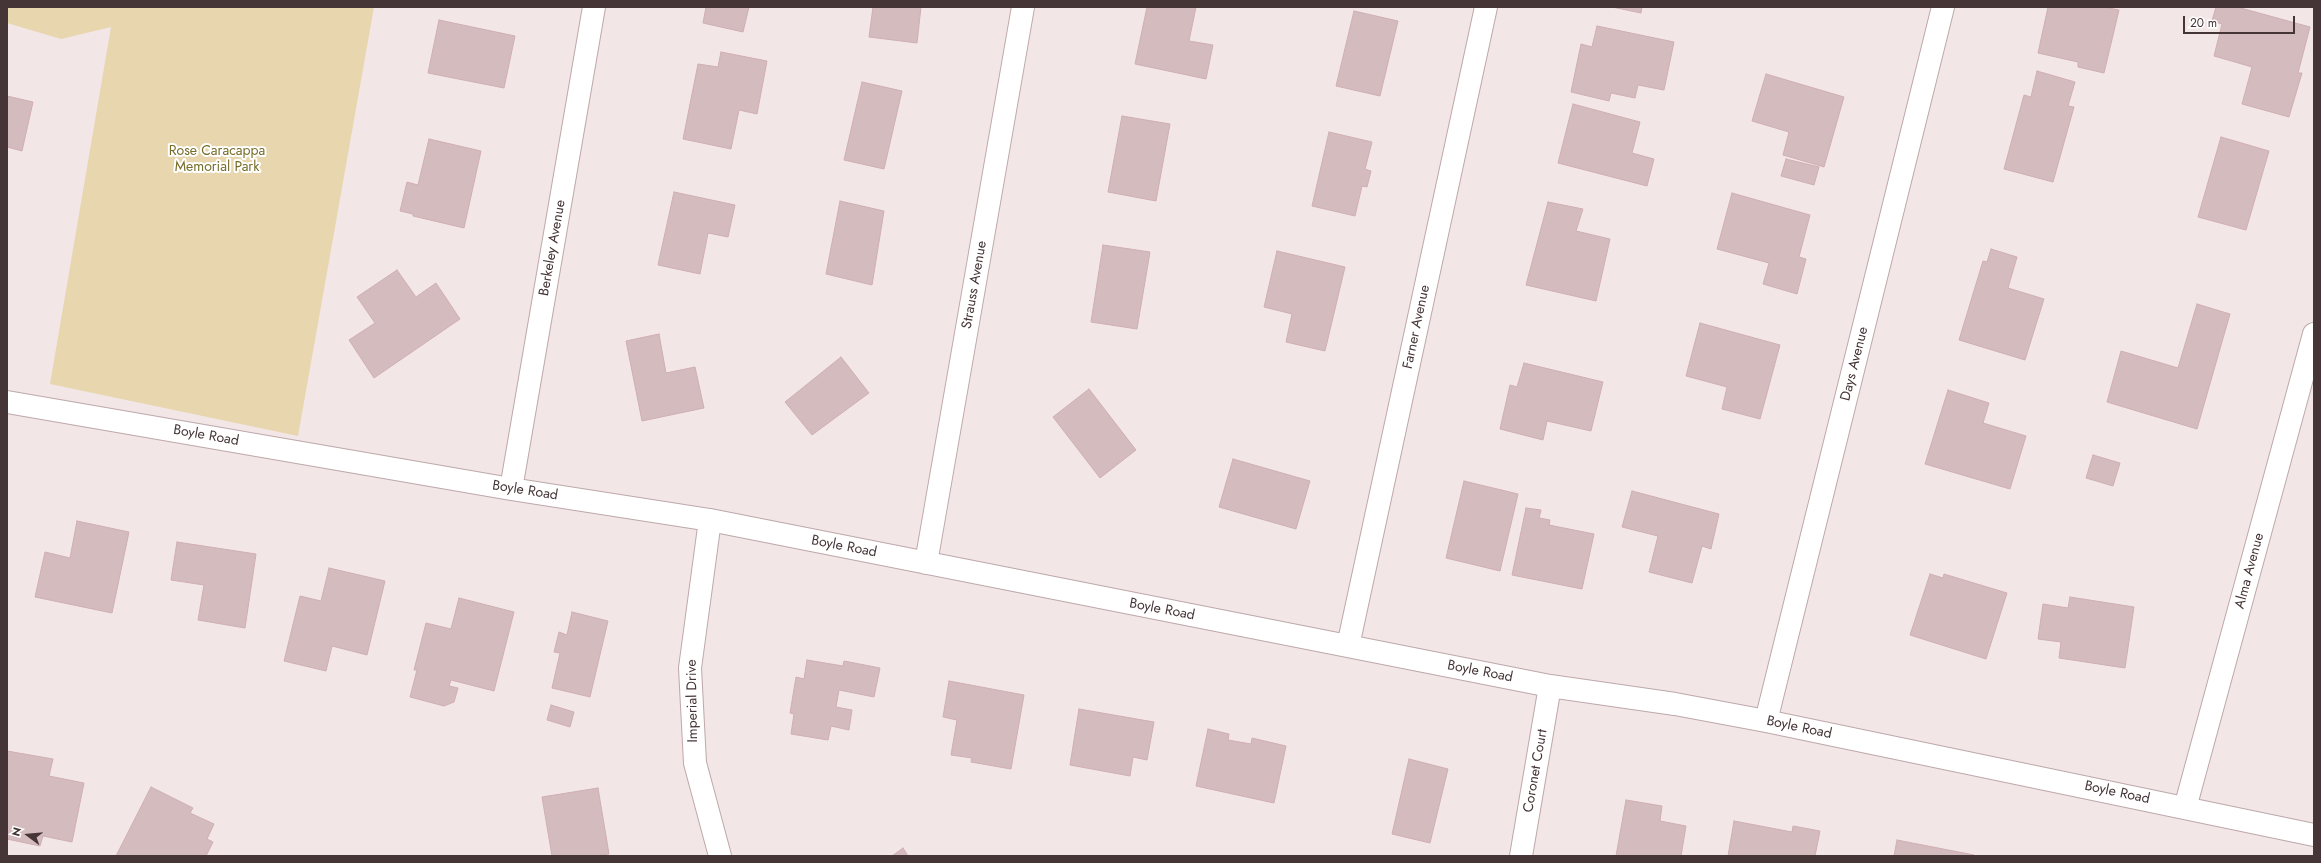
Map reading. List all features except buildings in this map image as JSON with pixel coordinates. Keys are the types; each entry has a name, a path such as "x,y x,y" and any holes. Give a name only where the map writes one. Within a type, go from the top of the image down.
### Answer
{"street":[{"name":"Berkeley Avenue","path":"511,489 594,7"},
{"name":"Strauss Avenue","path":"926,563 1023,7"},
{"name":"Farner Avenue","path":"1348,646 1486,7"},
{"name":"Days Avenue","path":"1766,721 1944,7"},
{"name":"Alma Avenue","path":"2186,808 2314,334"},
{"name":"Boyle Road","path":"7,402 511,489 710,520 1550,686 1675,704 1766,721 2314,835"},
{"name":"Imperial Drive","path":"710,520 690,668 695,763 720,856"},
{"name":"Coronet Court","path":"1521,856 1550,686"}],"green space":[{"name":"Rose Caracappa Memorial Park","path":"7,7 374,7 298,436 50,384 111,27 61,39 7,23"}]}
